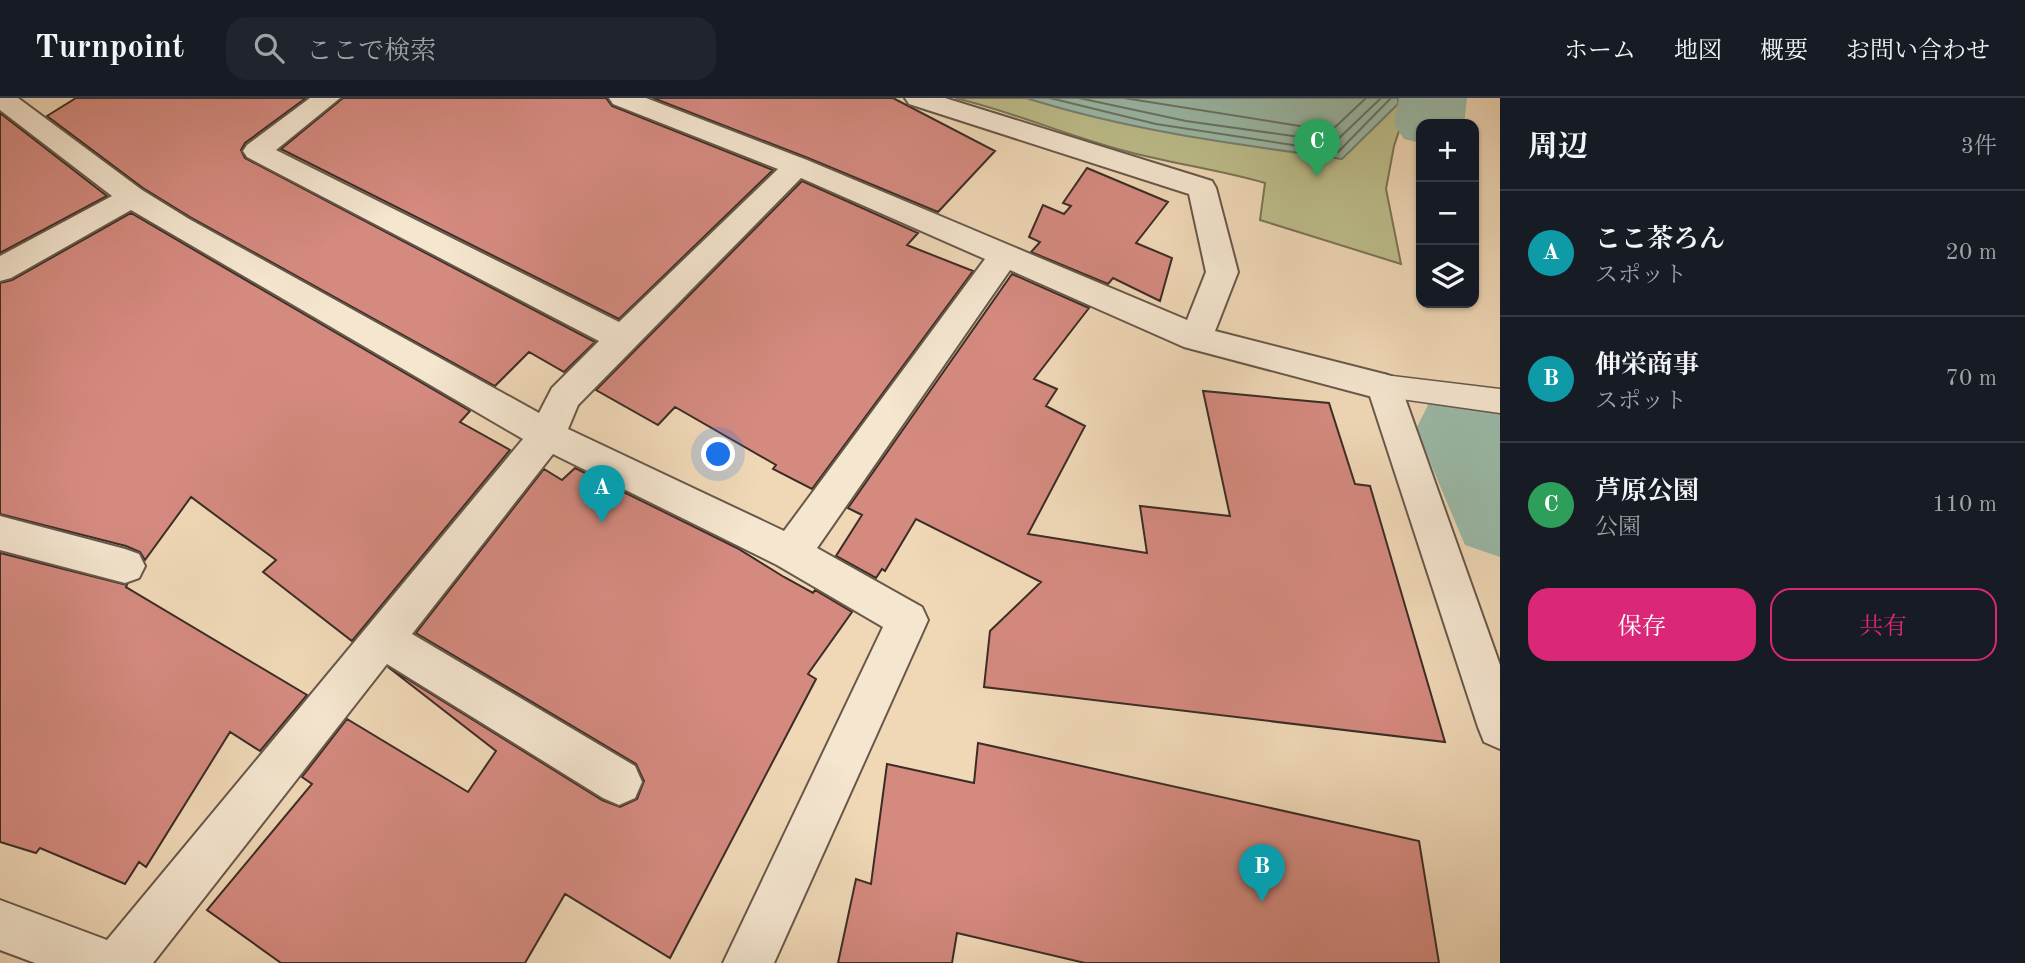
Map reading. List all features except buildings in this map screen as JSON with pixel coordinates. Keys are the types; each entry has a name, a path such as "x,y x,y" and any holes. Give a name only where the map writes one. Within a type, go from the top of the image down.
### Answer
{"street":[{"path":"327,98 257,151 623,339"},
{"path":"622,98 797,166 1196,338 1384,387 1500,401"},
{"path":"918,98 1202,187 1222,272 1196,338"},
{"path":"6,108 132,197 178,226 547,435 791,553 907,620 748,963"},
{"path":"121,963 547,435 564,397 797,166"},
{"path":"0,271 132,197"},
{"path":"791,553 1005,255"},
{"path":"1384,387 1500,727"},
{"path":"0,533 125,566"},
{"path":"383,639 619,782"},
{"path":"0,925 102,963"}],"green space":[{"path":"955,98 1410,98 1394,146 1386,189 1401,264 1260,220 1265,183 1129,152"}],"water":[{"path":"1026,98 1398,98 1398,104 1342,159 1144,128"}],"waterway":[{"path":"1430,119 1433,98"},
{"path":"1462,429 1500,515"}],"place":[{"name":"芦原公園","path":"1317,177"},
{"name":"ここ茶ろん","path":"602,523"},
{"name":"伸栄商事","path":"1262,902"}]}
